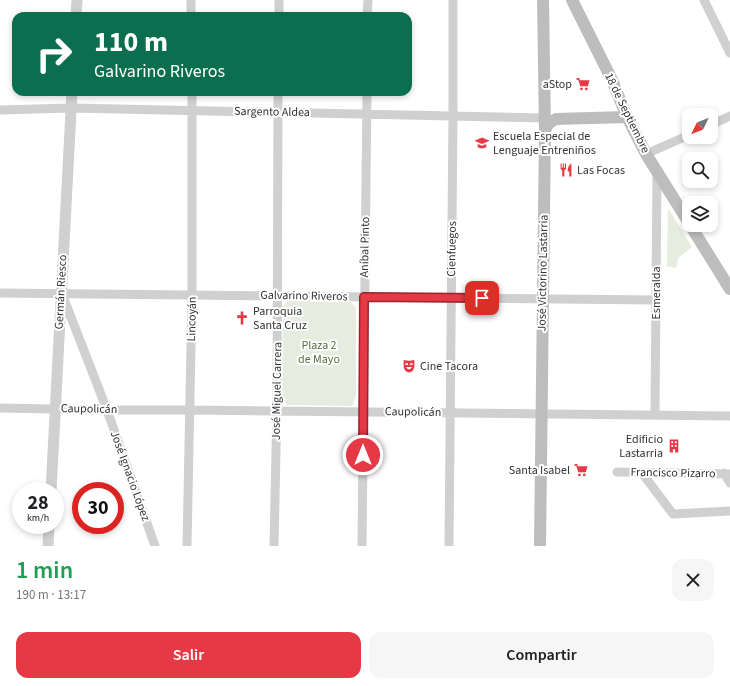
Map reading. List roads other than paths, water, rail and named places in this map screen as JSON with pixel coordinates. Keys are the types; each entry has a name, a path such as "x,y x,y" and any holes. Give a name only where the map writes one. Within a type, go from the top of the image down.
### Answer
{"main road":[{"name":"José Victorino Lastarria","path":"540,546 545,131 543,0"},
{"name":"18 de Septiembre","path":"572,0 612,80 627,117 646,154 682,211"},
{"path":"545,131 548,124 556,119 627,117"},
{"name":"18 de Septiembre","path":"695,232 728,281"}],"street":[{"path":"76,12 77,0"},
{"path":"191,0 191,12"},
{"path":"279,0 279,12"},
{"path":"368,0 368,12"},
{"name":"Cienfuegos","path":"449,546 453,0"},
{"path":"704,0 730,53"},
{"name":"Germán Riesco","path":"51,482 72,96"},
{"name":"Lincoyán","path":"187,546 191,410 192,96"},
{"name":"José Miguel Carrera","path":"274,546 277,411 278,96"},
{"name":"Aníbal Pinto","path":"362,546 367,96"},
{"name":"Sargento Aldea","path":"0,110 71,108 545,118"},
{"path":"718,122 730,116"},
{"path":"646,154 682,138"},
{"name":"Esmeralda","path":"655,415 657,171"},
{"name":"Galvarino Riveros","path":"0,293 656,300"},
{"name":"José Ignacio López","path":"61,293 106,410 155,546"},
{"name":"Caupolicán","path":"0,408 730,416"},
{"name":"Francisco Pizarro","path":"617,472 727,474"},
{"path":"642,473 673,514 730,511"},
{"path":"727,474 730,483"},
{"path":"48,546 49,534"}],"place":[{"name":"aStop","path":"583,84"},
{"name":"Escuela Especial de Lenguaje Entreniños","path":"482,143"},
{"name":"Las Focas","path":"566,170"},
{"name":"Parroquia Santa Cruz","path":"242,318"},
{"name":"Cine Tacora","path":"409,366"},
{"name":"Edificio Lastarria","path":"674,446"},
{"name":"Santa Isabel","path":"581,470"}],"park label":[{"name":"Plaza 2 de Mayo","path":"319,352"}]}
